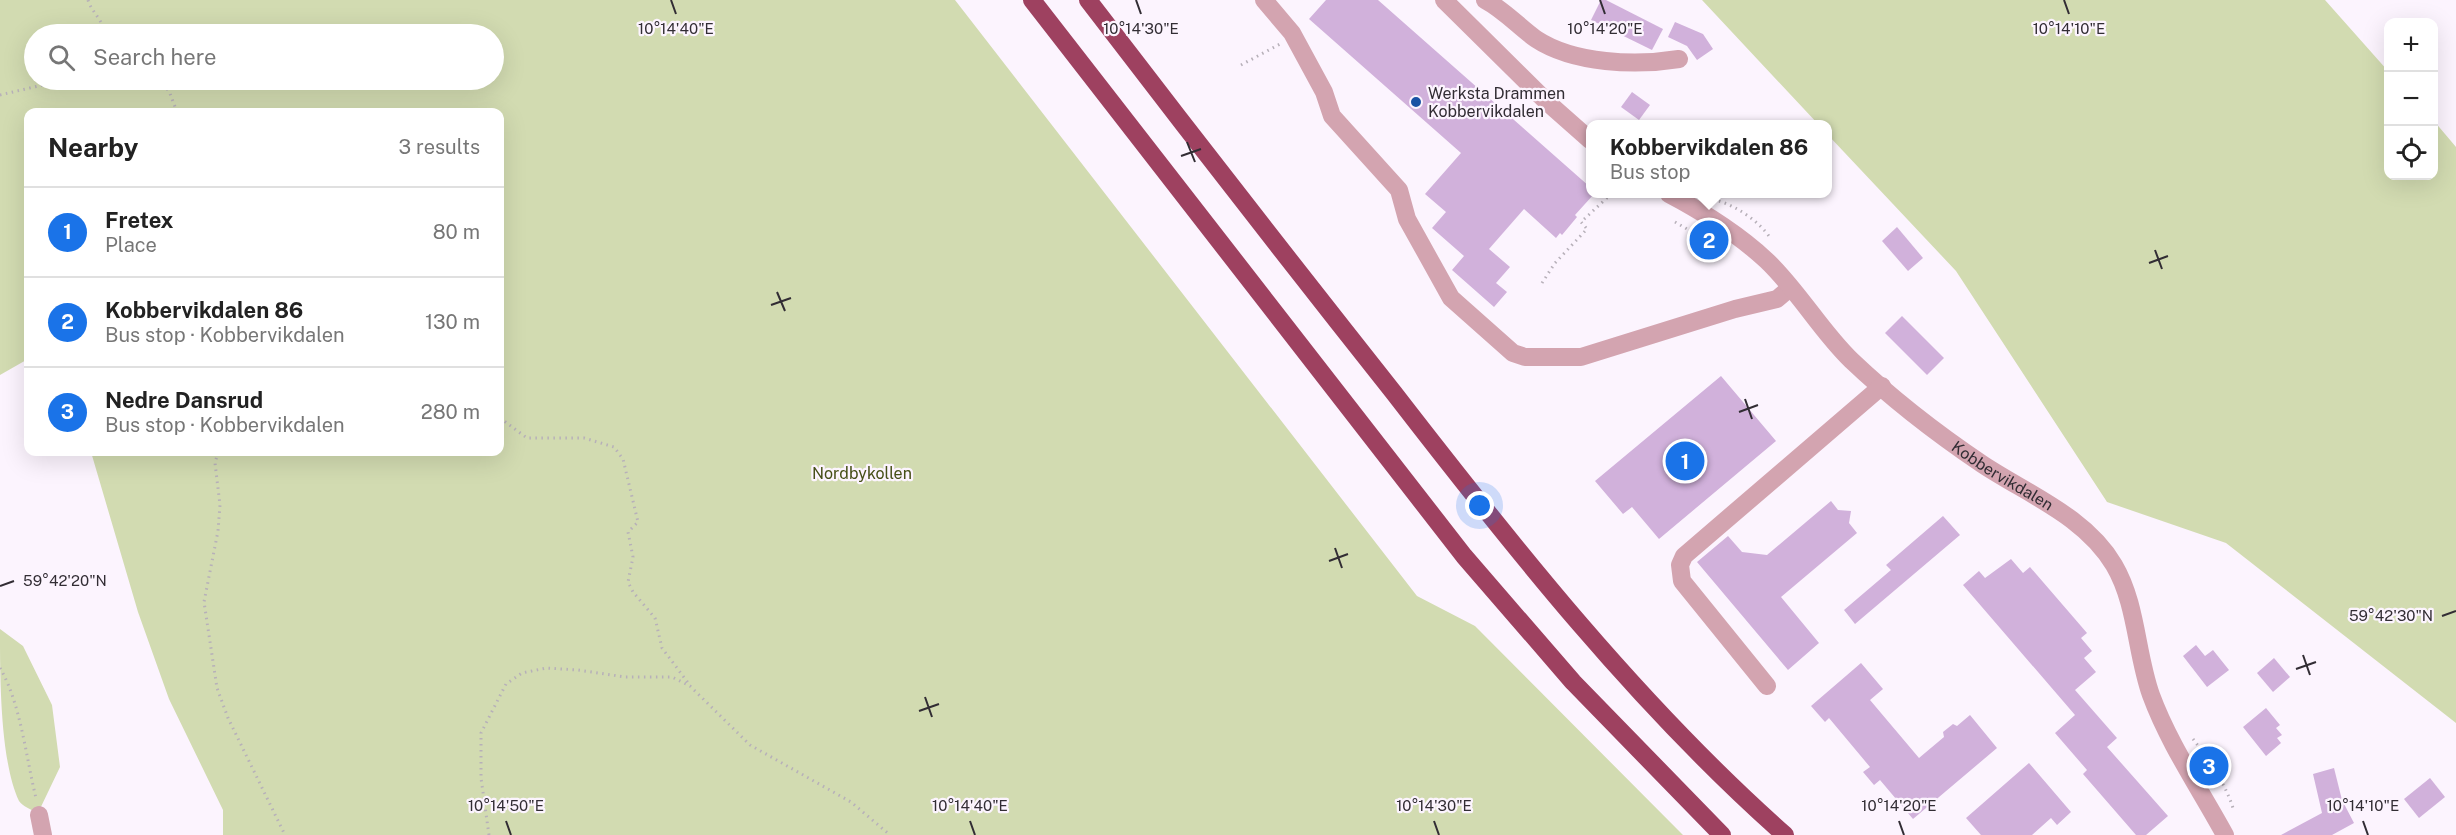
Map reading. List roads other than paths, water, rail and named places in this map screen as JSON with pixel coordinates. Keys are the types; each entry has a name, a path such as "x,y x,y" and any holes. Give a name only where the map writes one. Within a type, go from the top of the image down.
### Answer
{"highway":[{"path":"1032,0 1464,556 1573,682 1722,835"},
{"path":"1088,0 1501,531 1608,655 1700,752 1785,835"}],"street":[{"path":"1264,0 1292,33 1324,92 1332,116 1399,190 1407,219 1451,298 1513,353 1525,357 1581,357 1735,309 1777,299 1790,288"},
{"path":"1443,0 1547,102 1586,136"},
{"path":"1485,0 1500,8 1549,47 1576,56 1631,64 1650,64 1679,59"},
{"name":"Kobbervikdalen","path":"1677,198 1690,205 1767,261 1851,360 1908,409 1975,459 2069,518 2094,540 2114,564 2127,594 2143,669 2158,711 2225,835"},
{"path":"1767,686 1682,581 1680,565 1684,556 1882,386"},
{"path":"39,815 43,835"}],"place":[{"name":"Werksta Drammen Kobbervikdalen","path":"1416,102"},
{"name":"Kobbervikdalen 86","path":"1709,240"},
{"name":"Fretex","path":"1685,461"},
{"name":"Nedre Dansrud","path":"2209,766"}],"park label":[{"name":"Nordbykollen","path":"862,473"}]}
